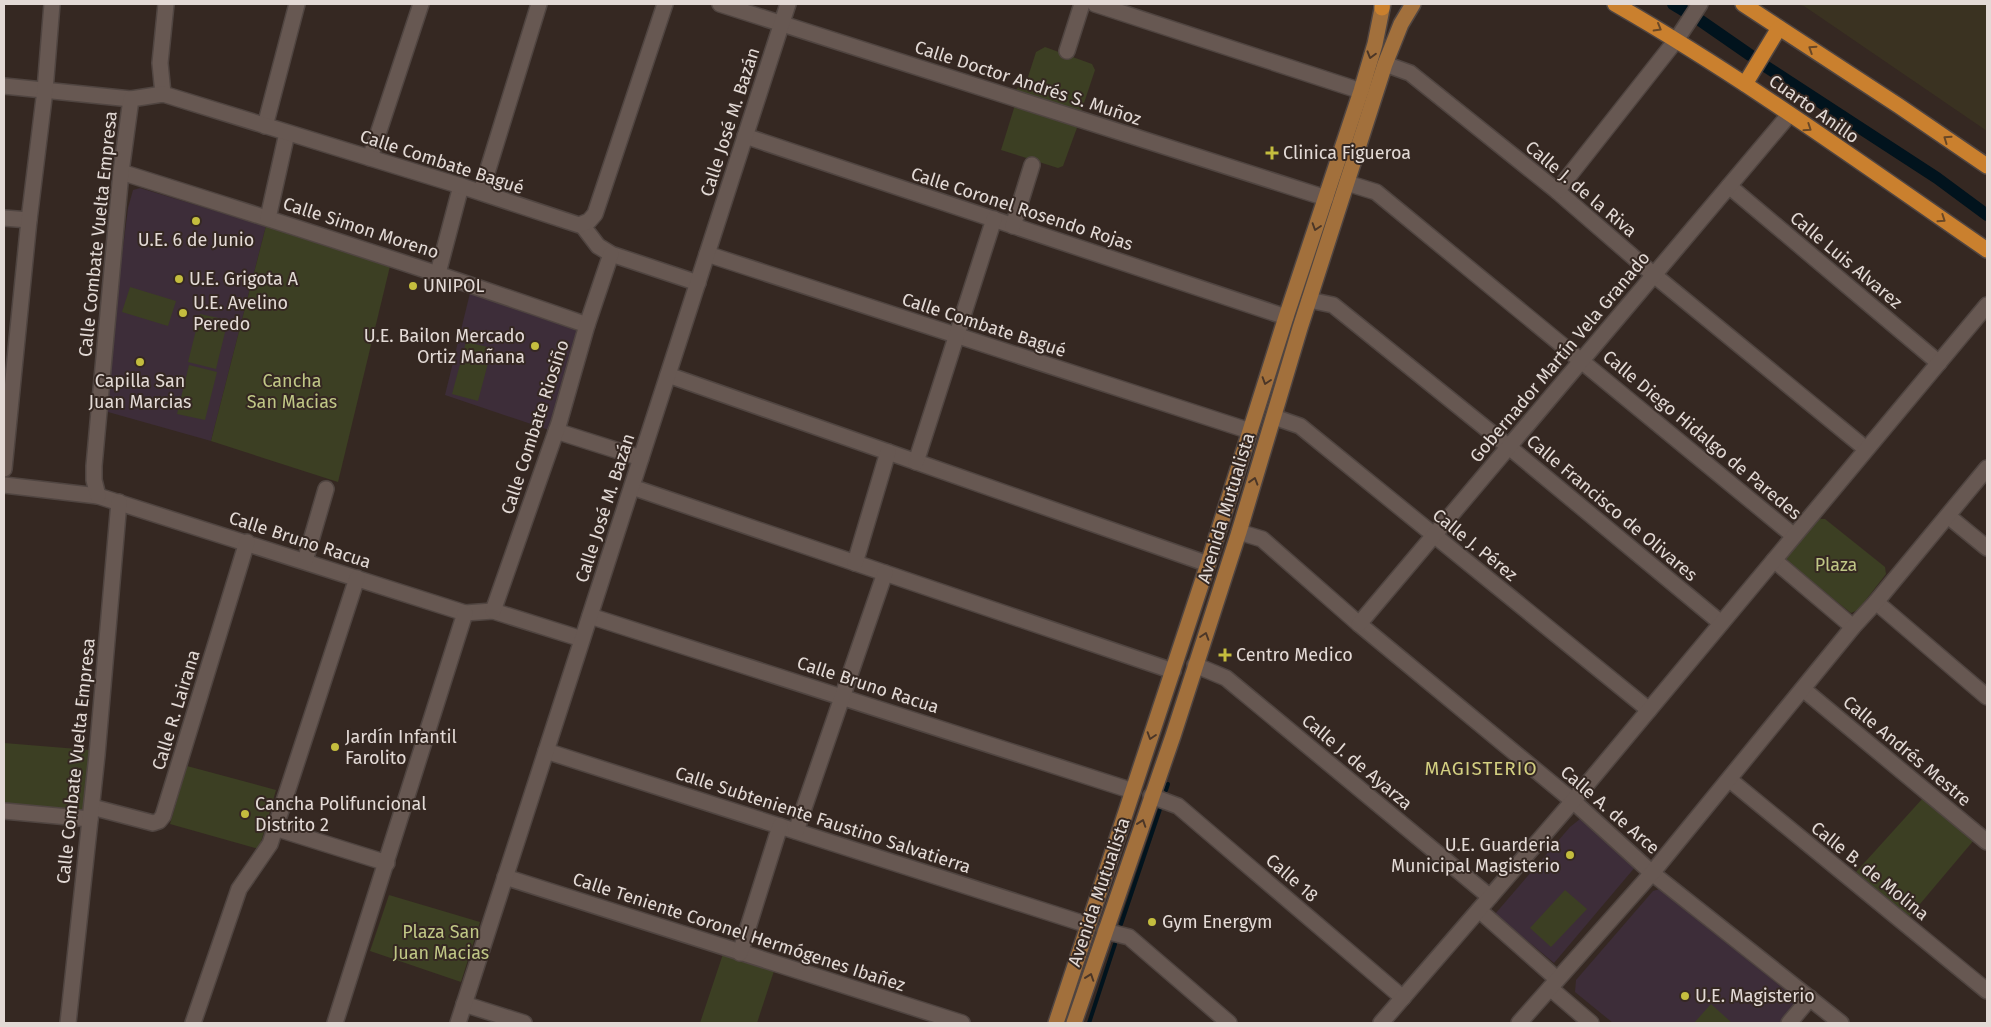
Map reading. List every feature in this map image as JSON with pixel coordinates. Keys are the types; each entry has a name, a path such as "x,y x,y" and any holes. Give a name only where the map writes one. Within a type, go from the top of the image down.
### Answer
{"highway":[{"name":"Cuarto Anillo","path":"1616,4 1681,33 1750,77 1789,115 1987,250"},
{"path":"1743,4 1987,166"},
{"path":"1750,77 1780,28"}],"main road":[{"name":"Avenida Mutualista","path":"1074,1023 1173,736 1239,532 1309,300 1385,64 1401,24 1413,4"},
{"name":"Avenida Mutualista","path":"1056,1023 1198,596 1286,317 1361,90 1375,44 1382,5"},
{"path":"1195,665 1188,654 1188,645 1201,609 1202,604 1198,596"},
{"path":"1173,671 1179,683 1167,722 1173,736"}],"street":[{"path":"4,469 9,354 29,220 45,90 52,4"},
{"path":"163,94 160,63 166,4"},
{"path":"266,126 298,4"},
{"path":"370,158 421,4"},
{"path":"481,192 539,4"},
{"path":"664,4 595,214 582,225 598,246 611,254 698,283"},
{"name":"Calle Doctor Andrés S. Muñoz","path":"720,4 1326,198"},
{"name":"Calle José M. Bazán","path":"458,1023 788,4"},
{"path":"1067,51 1082,4"},
{"path":"1095,4 1361,90"},
{"path":"1557,191 1681,33 1699,6"},
{"name":"Calle J. de la Riva","path":"1385,64 1410,73 1557,191 1654,275 1866,449"},
{"path":"4,86 131,98"},
{"name":"Calle Combate Vuelta Empresa","path":"98,496 94,480 94,466 121,172 131,98 163,94"},
{"name":"Calle Combate Bagué","path":"163,94 481,192 574,225 582,225"},
{"name":"Gobernador Martín Vela Granado","path":"1360,624 1789,115"},
{"path":"268,218 287,133"},
{"name":"Calle Coronel Rosendo Rojas","path":"745,136 1286,317"},
{"path":"1013,226 1032,165"},
{"name":"Calle Simon Moreno","path":"121,172 438,273 587,325"},
{"name":"Calle Diego Hidalgo de Paredes","path":"1347,183 1376,192 1794,536"},
{"path":"438,273 461,186"},
{"name":"Calle Luis Alvarez","path":"1729,186 1939,363"},
{"path":"4,218 29,220"},
{"path":"916,462 994,219"},
{"name":"Calle Combate Riosiño","path":"493,611 556,431 587,325 611,254"},
{"name":"Calle Combate Bagué","path":"707,254 1250,431"},
{"name":"Calle Francisco de Olivares","path":"1309,300 1333,305 1509,447 1721,623"},
{"path":"1381,1023 1573,801 1987,304"},
{"path":"668,375 1208,564"},
{"name":"Calle J. Pérez","path":"1274,417 1300,426 1649,710"},
{"path":"556,431 641,458"},
{"path":"855,563 888,452"},
{"path":"1519,1023 1652,873 1730,780 1853,627 1987,468"},
{"name":"Calle Bruno Racua","path":"4,485 98,496 465,613 493,611 582,639"},
{"path":"632,487 1173,671"},
{"path":"305,561 326,489"},
{"name":"Calle Combate Vuelta Empresa","path":"68,1023 91,813 119,502"},
{"path":"1948,516 1987,548"},
{"name":"Calle A. de Arce","path":"1239,532 1262,539 1360,624 1573,801 1652,873 1841,1023"},
{"name":"Calle R. Lairana","path":"4,811 91,813 153,822 159,821 164,816 246,542"},
{"path":"1774,560 1853,627"},
{"path":"796,831 885,573"},
{"path":"193,1023 239,889 270,844 357,578"},
{"path":"1876,602 1987,697"},
{"path":"335,1023 388,863 465,613"},
{"name":"Calle Bruno Racua","path":"590,616 1133,791"},
{"name":"Calle J. de Ayarza","path":"1195,665 1226,678 1490,898"},
{"name":"Calle Andrés Mestre","path":"1803,689 1987,842"},
{"name":"Calle Subteniente Faustino Salvatierra","path":"546,751 1088,925"},
{"name":"Calle B. de Molina","path":"1730,780 1987,991"},
{"name":"Calle 18","path":"1151,796 1178,806 1403,998"},
{"path":"740,952 780,826"},
{"path":"275,828 388,863"},
{"name":"Calle Teniente Coronel Hermógenes Ibañez","path":"505,878 962,1023"},
{"path":"1478,910 1591,1023"},
{"path":"1105,931 1129,937 1229,1023"},
{"path":"1789,1023 1810,998"},
{"path":"464,1004 524,1023"}],"shaded area":[{"path":"1796,4 1987,4 1987,131 1804,6"},
{"path":"140,188 266,226 211,441 108,412 103,404 128,208 133,190"},
{"path":"471,289 577,324 581,335 549,430 445,395"},
{"path":"1580,819 1636,866 1554,963 1495,914 1570,827"},
{"path":"1663,888 1799,1002 1781,1023 1613,1023 1575,992 1576,980 1653,891"}],"green space":[{"path":"1045,47 1092,64 1095,70 1080,115 1012,93 1027,80 1036,52"},
{"path":"1015,105 1078,125 1063,166 1058,168 1001,150"},
{"name":"Cancha San Macias","path":"266,226 391,262 338,482 211,441"},
{"path":"130,287 176,301 168,326 122,312"},
{"path":"200,314 228,320 216,369 188,362"},
{"path":"466,342 492,348 478,401 452,394"},
{"path":"189,365 217,372 205,420 177,414"},
{"name":"Plaza","path":"1816,519 1825,519 1885,567 1886,574 1858,610 1851,613 1785,560 1786,555"},
{"path":"4,743 90,750 84,822 4,816"},
{"path":"187,766 276,790 259,849 170,824"},
{"path":"1923,798 1974,840 1909,917 1856,872"},
{"path":"1565,890 1587,909 1551,947 1530,928"},
{"name":"Plaza San Juan Macias","path":"389,895 480,922 461,982 370,951"},
{"path":"723,954 774,971 757,1023 700,1023"},
{"path":"1711,1004 1732,1023 1694,1023"}],"waterway":[{"path":"1673,4 1688,13"},
{"path":"1701,21 1750,55"},
{"path":"1765,66 1937,178 1987,215"},
{"path":"1166,790 1168,784"},
{"path":"1121,924 1160,809"},
{"path":"1089,1023 1115,944"}],"place":[{"name":"Clinica Figueroa","path":"1272,153"},
{"name":"U.E. 6 de Junio","path":"196,221"},
{"name":"U.E. Grigota A","path":"179,279"},
{"name":"UNIPOL","path":"413,286"},
{"name":"U.E. Avelino Peredo","path":"183,313"},
{"name":"U.E. Bailon Mercado Ortiz Mañana","path":"535,346"},
{"name":"Capilla San Juan Marcias","path":"140,362"},
{"name":"Centro Medico","path":"1225,655"},
{"name":"Jardín Infantil Farolito","path":"335,747"},
{"name":"Cancha Polifuncional Distrito 2","path":"245,814"},
{"name":"U.E. Guarderia Municipal Magisterio","path":"1570,855"},
{"name":"Gym Energym","path":"1152,922"},
{"name":"U.E. Magisterio","path":"1685,996"}],"district":[{"name":"MAGISTERIO","path":"1481,768"}]}
